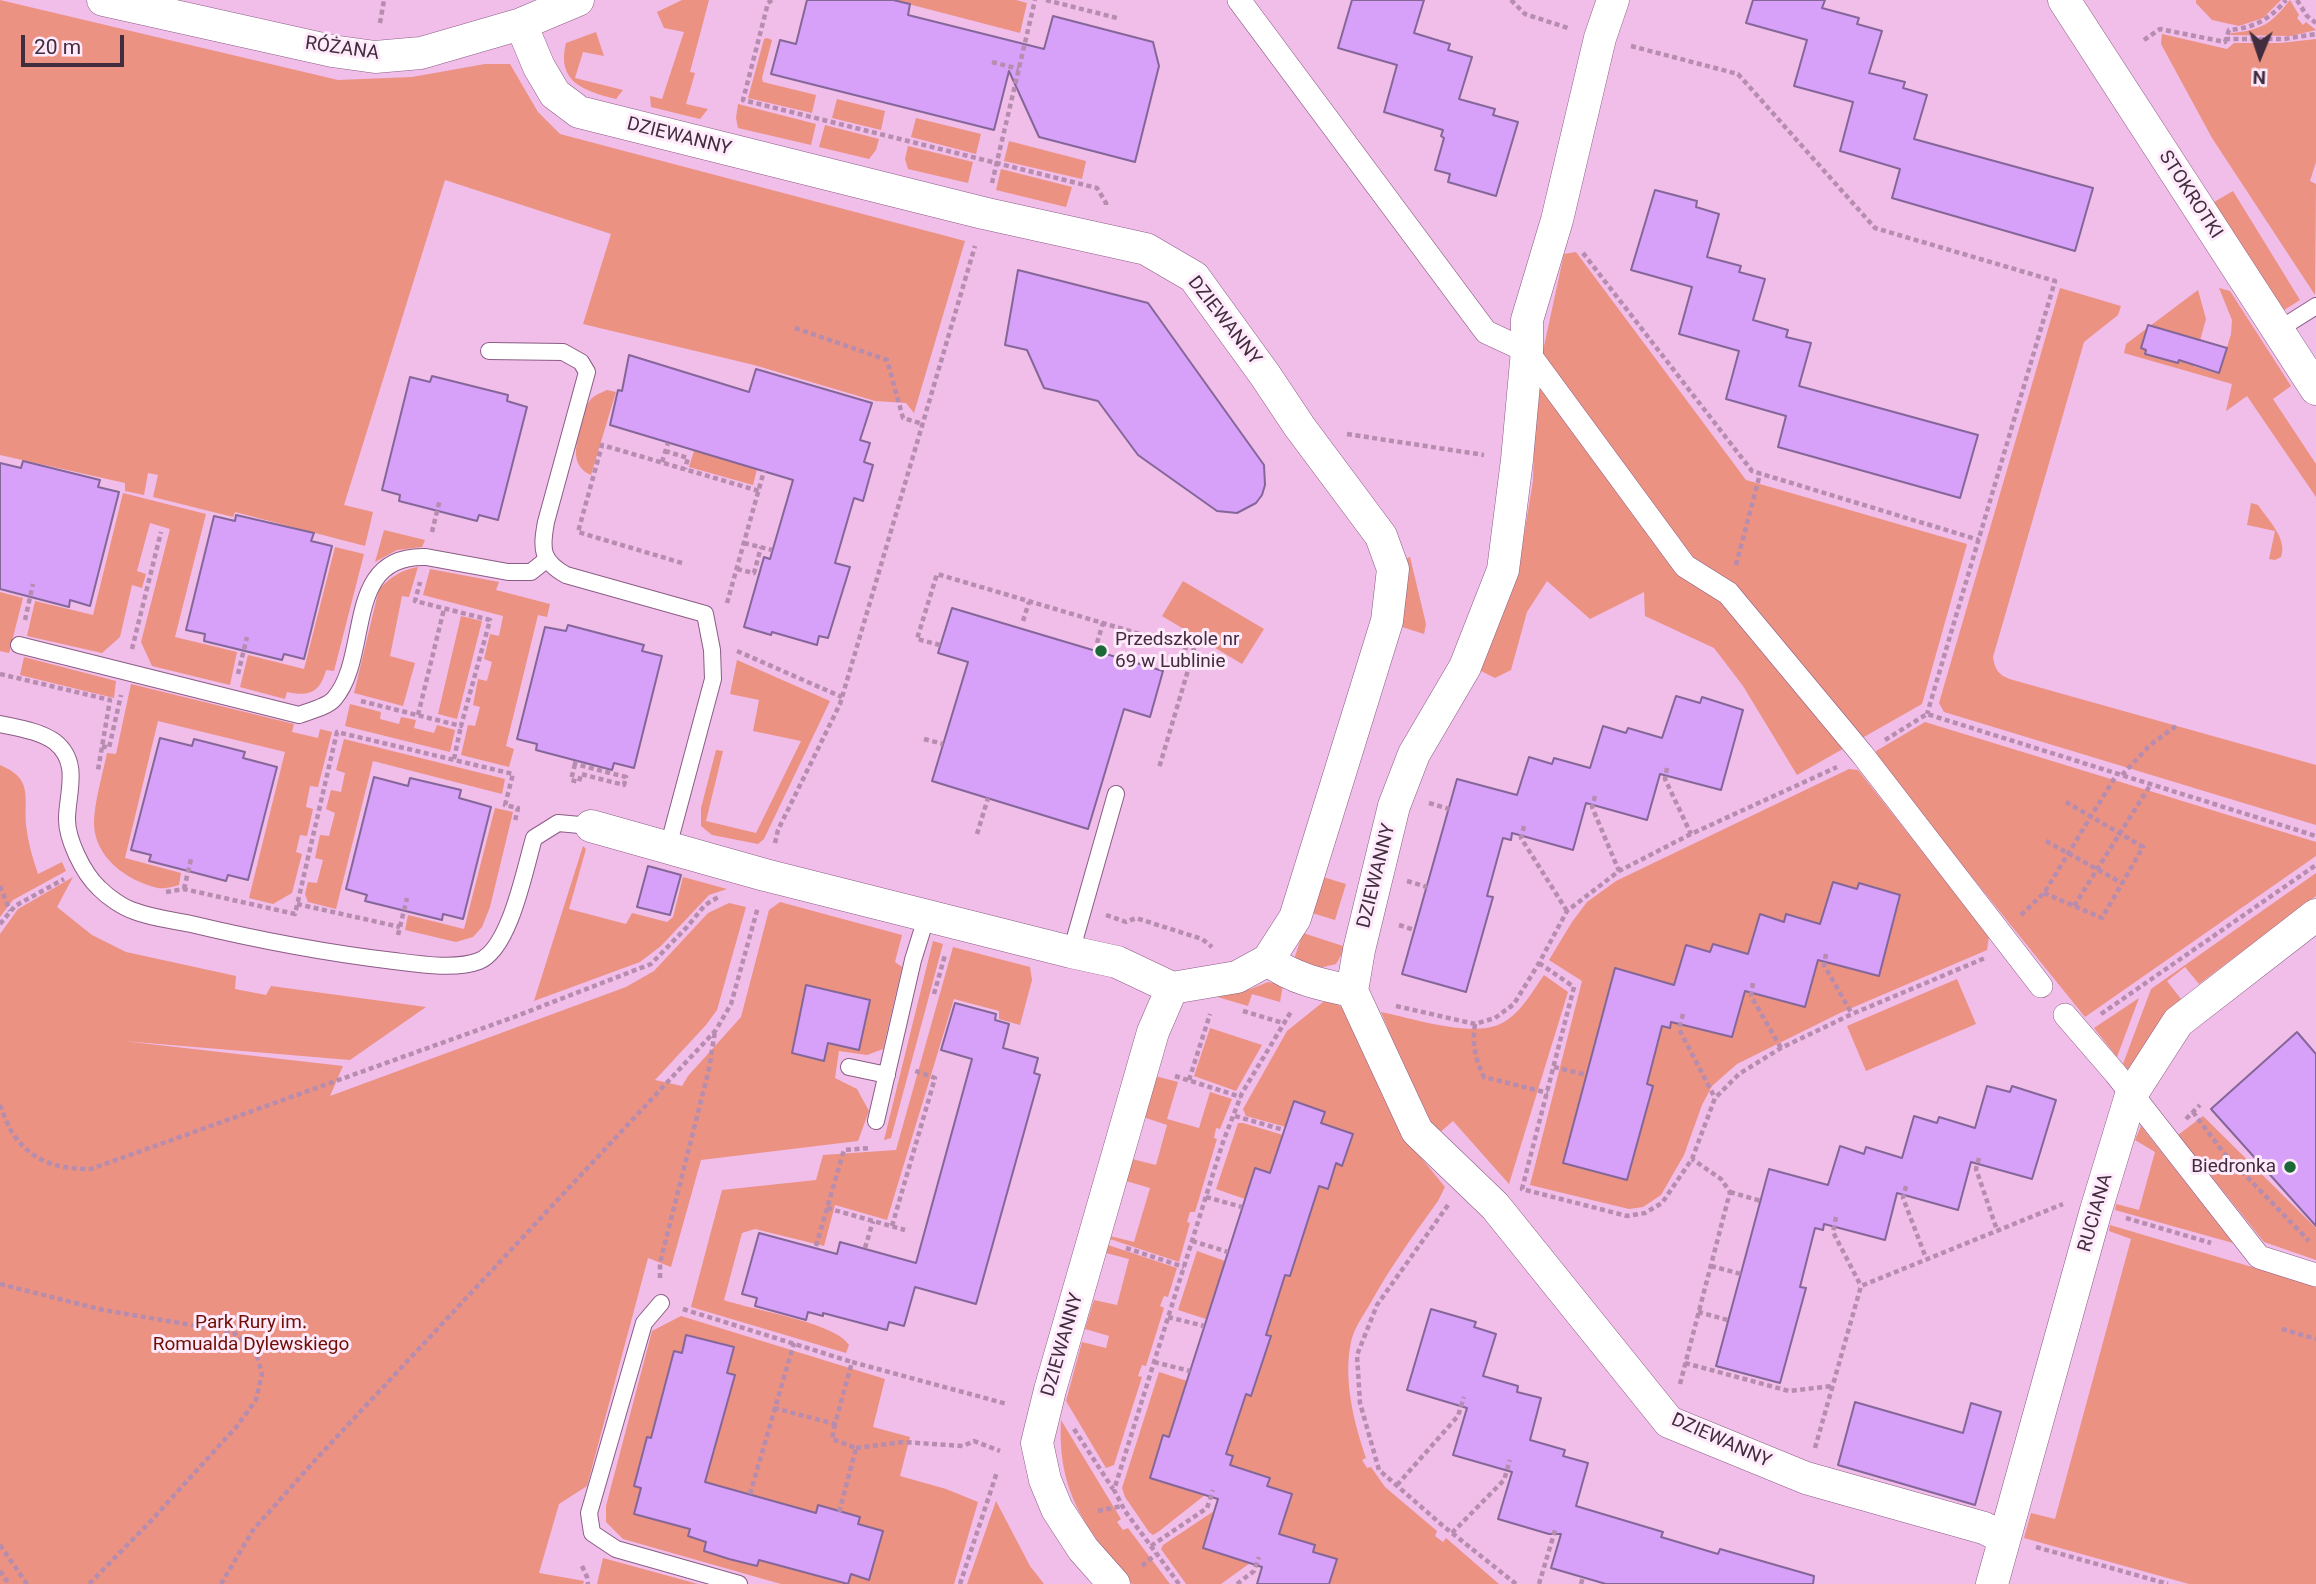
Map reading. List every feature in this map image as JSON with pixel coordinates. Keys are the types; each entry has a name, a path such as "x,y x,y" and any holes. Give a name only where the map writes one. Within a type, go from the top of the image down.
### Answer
{"street":[{"name":"RÓŻANA","path":"103,0 332,51 375,57 421,53 521,24 578,0"},
{"path":"1239,0 1486,332 1527,351 1685,566 1728,593 1862,754 2041,986"},
{"name":"DZIEWANNY","path":"1613,0 1600,38 1557,220 1527,320 1527,351 1517,460 1503,570 1465,667 1414,754 1394,806 1359,950 1352,991 1417,1131 1495,1206 1670,1422 1806,1478 1984,1528 2004,1538"},
{"name":"STOKROTKI","path":"2064,0 2316,390"},
{"name":"DZIEWANNY","path":"521,24 539,67 555,94 579,111 983,213 1146,249 1194,277 1381,536 1393,569 1387,621 1295,919 1268,960 1237,977 1172,988 1149,1043 1037,1443 1045,1480 1057,1509 1083,1549 1114,1584"},
{"path":"1296,49 1310,97"},
{"path":"591,826 765,874 1117,962 1172,988"},
{"name":"RUCIANA","path":"1992,1584 2096,1210 2131,1095 2178,1022 2316,915"},
{"path":"1268,960 1283,971 1316,984 1352,991"},
{"path":"2072,1022 2259,1257 2316,1275"}],"lane":[{"path":"2278,330 2316,306"},
{"path":"489,351 563,352 582,362 587,372 546,522 543,540 546,559 554,569 566,575 705,614 712,650 713,679 668,847"},
{"path":"19,645 299,715 332,701 346,679 369,586 398,561 426,557 508,572 531,572 546,559"},
{"path":"0,724 44,736 56,743 67,757 71,773 67,818 70,842 97,887 133,911 258,940 369,958 440,966 480,961 495,947 506,931 534,838 558,823 591,826"},
{"path":"1071,952 1116,794"},
{"path":"876,1121 927,915"},
{"path":"849,1067 887,1075"},
{"path":"661,1303 644,1324 589,1513 592,1533 616,1549 739,1584"}],"path":[{"path":"772,0 768,3 743,100 1097,187 1106,204 1106,213"},
{"path":"989,194 1035,0"},
{"path":"1046,0 1118,18"},
{"path":"1352,991 1379,1002 1475,1024 1495,1018 1514,1004 1567,911 1619,871 1692,834 1813,779 1862,754 1927,714 2055,281 1875,228 1738,75 1600,38 1525,14 1511,0"},
{"path":"2144,40 2160,29 2225,42 2229,30 2245,29 2262,22 2275,13 2286,0"},
{"path":"2297,0 2307,16 2316,23"},
{"path":"2225,39 2284,39 2316,34"},
{"path":"992,62 1019,69"},
{"path":"1557,220 1752,471 1979,540"},
{"path":"771,856 778,830 842,697 976,244"},
{"path":"794,328 887,360 903,418 923,424"},
{"path":"1342,434 1517,460"},
{"path":"662,462 668,443"},
{"path":"682,563 578,532 602,445 759,491"},
{"path":"665,451 688,458 685,469"},
{"path":"726,608 764,471"},
{"path":"1728,593 1760,474"},
{"path":"102,746 109,748 161,532"},
{"path":"744,543 772,550"},
{"path":"737,569 754,573 761,547"},
{"path":"940,645 917,639 937,574 1194,650 1159,768"},
{"path":"19,645 33,584"},
{"path":"1023,621 1030,601"},
{"path":"418,715 444,609"},
{"path":"454,759 460,726 490,620"},
{"path":"1097,643 1103,623"},
{"path":"232,698 247,637"},
{"path":"727,646 842,697"},
{"path":"731,657 736,651"},
{"path":"0,674 110,700 96,781"},
{"path":"359,700 460,726"},
{"path":"1927,714 2316,835"},
{"path":"299,715 338,732 513,774 505,805 518,808 512,833"},
{"path":"173,896 160,893 184,889 295,914 341,720"},
{"path":"1539,964 1574,987 1522,1189 1627,1216 1645,1213 1662,1203 1692,1159 1715,1098 1739,1074 1781,1048 1852,1014 1994,954 2005,940 2015,919 2044,892 2119,774 2150,745 2176,726"},
{"path":"925,739 943,744"},
{"path":"575,762 626,777 624,785 580,774 579,782 571,780 575,762"},
{"path":"1667,768 1665,779 1692,834"},
{"path":"2074,906 2151,784"},
{"path":"1595,796 1592,807 1619,871"},
{"path":"977,834 988,798"},
{"path":"2044,892 2102,918 2143,847 2066,802"},
{"path":"1524,826 1521,838 1567,911"},
{"path":"2046,841 2122,883"},
{"path":"184,889 191,859"},
{"path":"2072,1022 2316,865"},
{"path":"0,925 10,911 67,877"},
{"path":"0,886 10,911"},
{"path":"0,1105 14,1135 48,1164 71,1169 92,1169 514,1017 651,964 705,905 722,895"},
{"path":"407,898 398,935 410,937"},
{"path":"297,904 400,927"},
{"path":"220,1584 253,1530 308,1468 716,1030 731,1004 757,911"},
{"path":"1078,920 1095,912 1126,922 1136,918 1202,939 1217,951"},
{"path":"931,1006 946,954"},
{"path":"1826,954 1824,965 1852,1014"},
{"path":"1754,983 1751,996 1781,1048"},
{"path":"1114,1490 1223,1142 1241,1097 1278,1030 1293,1007 1316,984"},
{"path":"1214,1002 1187,1079 1241,1097"},
{"path":"1683,1014 1679,1029 1715,1098"},
{"path":"1475,1024 1473,1042 1484,1077 1548,1093"},
{"path":"716,1030 709,1069 660,1263 661,1303 852,1362 1007,1404"},
{"path":"1554,1067 1587,1074"},
{"path":"892,1226 935,1078 913,1070"},
{"path":"2193,1112 2223,1152 2316,1250"},
{"path":"1234,1115 1284,1130"},
{"path":"1979,1158 1976,1169 1997,1230"},
{"path":"1692,1159 1721,1179 1730,1192 1761,1201"},
{"path":"1906,1186 1903,1198 1926,1258"},
{"path":"1670,1422 1730,1192"},
{"path":"1495,1206 1455,1196 1377,1305 1357,1355 1360,1403 1379,1469 1452,1534 1516,1584"},
{"path":"1206,1197 1242,1207"},
{"path":"1861,1286 2063,1203 2075,1204 2259,1257"},
{"path":"816,1246 827,1208 905,1230"},
{"path":"1806,1478 1861,1286 1833,1232 1836,1217"},
{"path":"864,1248 873,1221"},
{"path":"1192,1241 1228,1252"},
{"path":"1119,1245 1184,1267"},
{"path":"1711,1266 1741,1274"},
{"path":"0,1284 103,1310 233,1332 256,1353 262,1374 256,1400 237,1426 149,1523 89,1584"},
{"path":"1698,1312 1728,1320"},
{"path":"1168,1317 1205,1326"},
{"path":"2282,1329 2316,1339"},
{"path":"750,1494 794,1343"},
{"path":"852,1362 832,1439 856,1448 903,1442 963,1446 974,1441 1000,1451"},
{"path":"1154,1362 1190,1371"},
{"path":"1685,1363 1789,1391 1832,1386"},
{"path":"1397,1485 1458,1416 1464,1397"},
{"path":"774,1408 835,1424"},
{"path":"1070,1422 1125,1511 1179,1584"},
{"path":"839,1513 856,1448"},
{"path":"1452,1534 1504,1480 1510,1460"},
{"path":"960,1584 997,1472"},
{"path":"1151,1546 1207,1508 1213,1490"},
{"path":"1539,1584 1556,1527"},
{"path":"2004,1538 2168,1584"},
{"path":"0,1545 27,1584"},
{"path":"1237,1584 1254,1571 1258,1557"},
{"path":"582,1566 588,1584"},
{"path":"0,1571 9,1584"},
{"path":"1581,1584 1583,1577"}],"green space":[{"path":"0,0 338,80 412,77 485,64 510,64 538,112 560,134 965,241 914,413 906,403 875,401 754,365 583,324 611,234 445,180 344,505 373,512 365,546 235,512 233,517 153,497 158,475 148,473 144,495 125,491 125,483 0,455"},
{"path":"682,0 709,0 690,72 695,73 686,104 708,109 700,119 651,107 650,96 662,99 684,32 664,28 657,12"},
{"path":"893,0 1016,0 1027,3 1020,33"},
{"path":"2196,0 2281,0 2263,18 2239,26 2212,20"},
{"path":"2290,0 2303,25 2306,22 2316,30 2291,36 2230,35 2265,24"},
{"path":"596,32 604,56 583,52 575,78 623,90 616,99 575,83 565,67 566,43"},
{"path":"2162,34 2227,49 2234,43 2280,43 2316,39 2316,162 2310,181 2316,184 2315,295 2212,138 2161,44"},
{"path":"764,39 772,40 763,82 816,95 812,113 748,98"},
{"path":"837,99 885,111 881,130 832,118"},
{"path":"738,104 816,124 811,145 738,128"},
{"path":"916,118 981,134 976,154 911,137"},
{"path":"825,125 879,139 876,150 869,159 819,147"},
{"path":"1009,141 1086,161 1082,179 1004,161"},
{"path":"908,146 973,162 968,183 908,169 905,159"},
{"path":"1001,169 1072,187 1066,207 996,190"},
{"path":"2233,191 2300,300 2281,312 2214,202"},
{"path":"1576,252 1746,480 1967,544 1922,704 1797,775 1743,686 1714,648 1645,616 1644,592 1590,619 1547,581 1527,612 1511,670 1495,678 1477,669 1518,571 1533,481 1536,383 1564,254"},
{"path":"2060,288 2121,306 2118,315 2084,342 1993,657 1995,666 2001,675 2013,680 2316,765 2316,825 1944,712 1939,703"},
{"path":"2219,288 2230,291 2291,386 2273,399 2316,464 2316,497 2247,396 2226,411 2232,384 2124,353 2126,344 2198,290 2206,319 2193,366 2219,374 2231,334 2232,320"},
{"path":"607,390 616,392 591,475 579,465 577,445 588,404 595,396"},
{"path":"694,451 757,469 753,485 689,467"},
{"path":"123,493 206,514 175,637 237,652 230,685 152,666 141,642 170,529 150,523 137,571 146,574 142,588 132,585 120,637 102,653 27,636 35,601 93,615"},
{"path":"2251,503 2258,505 2272,523 2282,543 2281,557 2275,560 2269,559 2275,531 2247,525"},
{"path":"384,530 425,540 422,547 397,550 375,562"},
{"path":"335,547 364,554 334,671 326,670 321,683 313,691 302,694 287,692 285,699 240,687 248,655 304,669"},
{"path":"1410,557 1426,624 1424,634 1399,626 1405,559"},
{"path":"418,567 409,597 402,596 390,656 415,663 403,706 354,693 379,589 397,575"},
{"path":"430,569 499,582 496,590 550,604 547,617 538,615 506,746 514,749 509,767 461,755 468,725 475,726 480,707 473,705 478,679 487,681 492,662 484,659 490,634 499,636 503,616 423,595"},
{"path":"1183,581 1264,629 1242,664 1162,616"},
{"path":"0,592 23,598 9,653 0,651"},
{"path":"461,616 482,621 457,719 438,714"},
{"path":"24,657 116,681 114,698 20,675"},
{"path":"737,660 830,701 764,839 758,844 712,835 701,826 701,808 716,750 723,751 706,821 756,833 801,741 753,731 759,700 730,694"},
{"path":"131,684 294,724 292,732 318,738 320,729 332,732 318,787 310,786 306,807 313,809 307,836 300,835 296,852 302,854 292,893 273,904 249,898 285,752 158,721 125,858 181,873 179,885 160,888 146,885 114,866 106,857 95,835 95,806 107,753 116,754"},
{"path":"350,704 381,712 380,719 399,724 401,717 416,720 414,728 434,733 437,725 455,730 450,752 345,726"},
{"path":"1925,722 2316,842 2316,856 2085,1017 1875,757 1876,751"},
{"path":"344,739 505,779 502,794 373,761 336,909 308,902 305,894 308,882 317,883 323,860 315,858 320,835 329,836 335,813 326,809 331,790 341,792 345,773 336,770"},
{"path":"0,765 18,776 25,789 26,825 38,874 62,862 66,871 13,900 0,917"},
{"path":"1849,769 1858,770 1989,936 1987,950 1840,1013 1737,1064 1712,1086 1702,1105 1684,1155 1661,1195 1643,1207 1629,1209 1530,1185 1582,981 1549,960 1587,902 1616,881"},
{"path":"495,808 513,812 490,907 482,927 473,937 456,942 405,930 408,915 464,929"},
{"path":"583,846 586,849 569,909 626,924 632,913 667,922 673,917 683,877 727,889 709,895 661,946 640,962 534,1001"},
{"path":"2316,873 2316,896 2199,984 2185,967 2167,981 2181,999 2128,1069 2123,1064 2151,989"},
{"name":"Park Rury im. Romualda Dylewskiego","path":"73,877 57,907 92,935 126,952 236,976 235,989 266,995 271,986 426,1007 350,1060 123,1041 343,1066 330,1096 626,987 654,971 708,913 729,903 746,907 717,1010 655,1080 682,1086 741,1017 769,910 780,902 902,935 895,962 902,967 883,1049 867,1055 839,1051 835,1078 857,1089 869,1111 858,1141 701,1160 671,1267 648,1258 587,1486 559,1504 539,1573 584,1581 583,1584 0,1584 0,934 18,909"},
{"path":"1323,877 1346,884 1335,920 1312,913"},
{"path":"1303,933 1346,947 1336,964 1315,969 1294,959"},
{"path":"933,941 943,944 891,1138 884,1140"},
{"path":"953,947 1030,967 1032,980 1020,1025 999,1019 999,1011 954,999 887,1220 835,1205 824,1246 755,1229 742,1233 724,1300 827,1330 841,1337 849,1345 846,1353 691,1307 722,1190 816,1180 823,1155 896,1150"},
{"path":"1544,975 1568,992 1509,1184 1453,1121 1438,1134 1412,1088 1381,1012 1458,1028 1488,1028 1514,1015"},
{"path":"1957,979 1976,1024 1866,1071 1847,1026"},
{"path":"1268,982 1283,985 1280,1002 1252,994 1248,1006 1214,996 1251,989"},
{"path":"1328,998 1343,1008 1406,1139 1445,1187 1386,1277 1352,1337 1349,1386 1357,1430 1366,1458 1362,1460 1367,1468 1371,1467 1385,1487 1437,1531 1435,1536 1443,1542 1446,1538 1499,1584 1329,1584 1337,1559 1313,1552 1314,1545 1275,1532 1282,1525 1292,1494 1267,1486 1269,1478 1230,1465 1233,1456 1226,1454 1246,1394 1252,1395 1270,1337 1266,1335 1285,1275 1290,1276 1318,1186 1328,1189 1336,1163 1342,1165 1353,1134 1321,1123 1325,1112 1294,1102 1286,1127 1246,1116 1243,1109 1287,1031"},
{"path":"2139,998 2117,1057 2094,1028"},
{"path":"1210,1028 1262,1045 1236,1091 1194,1076"},
{"path":"1155,1076 1178,1082 1167,1119 1199,1128 1210,1092 1232,1099 1220,1129 1216,1128 1214,1138 1217,1139 1195,1212 1190,1212 1187,1222 1190,1223 1179,1262 1110,1239 1110,1236 1134,1242 1150,1188 1126,1181 1132,1159 1156,1165 1167,1125 1143,1117"},
{"path":"2203,1116 2316,1228 2316,1260 2264,1242 2178,1135"},
{"path":"1238,1123 1283,1135 1270,1173 1255,1169 1245,1199 1216,1189"},
{"path":"2141,1126 2233,1243 2115,1210 2116,1204 2139,1210 2155,1152 2135,1140"},
{"path":"2110,1225 2316,1286 2316,1584 2189,1584 2024,1538 2031,1513 2055,1519 2131,1239 2109,1231"},
{"path":"1108,1245 1177,1268 1168,1297 1164,1296 1160,1306 1164,1308 1146,1366 1142,1365 1138,1376 1142,1377 1114,1465 1106,1468 1066,1401 1082,1342 1106,1348 1109,1336 1085,1329 1094,1300 1117,1305 1129,1259 1106,1253"},
{"path":"1197,1251 1225,1261 1206,1319 1178,1310"},
{"path":"681,1316 885,1379 873,1427 910,1437 900,1476 946,1489 978,1502 954,1584 781,1584 623,1539 606,1522 606,1506 652,1331"},
{"path":"1159,1372 1187,1381 1169,1437 1200,1493 1205,1495 1153,1535 1125,1497 1122,1488"},
{"path":"1061,1420 1121,1519 1117,1522 1123,1530 1128,1528 1170,1584 1132,1584 1101,1546 1078,1509 1070,1490 1061,1446"},
{"path":"996,1501 1030,1566 1044,1584 967,1584"},
{"path":"1214,1511 1203,1548 1250,1563 1221,1584 1186,1584 1161,1549"},
{"path":"603,1558 698,1584 597,1584"}],"building":[{"path":"807,0 893,0 910,4 908,15 1044,49 1053,16 1153,42 1159,66 1135,162 1039,137 1009,71 994,130 771,74 780,40 796,44"},
{"path":"1352,0 1424,0 1414,33 1450,44 1448,50 1472,57 1459,99 1495,109 1493,115 1518,122 1496,196 1448,182 1450,174 1435,170 1444,138 1441,136 1443,130 1384,112 1397,65 1338,48"},
{"path":"1753,0 1825,0 1822,8 1859,18 1857,24 1882,31 1869,73 1905,82 1903,88 1927,95 1914,139 2093,188 2075,251 1892,198 1900,169 1840,151 1853,102 1794,86 1807,40 1746,23"},
{"path":"1655,190 1697,201 1696,207 1719,214 1707,257 1741,266 1739,272 1765,279 1753,320 1788,330 1786,337 1811,343 1799,386 1978,435 1960,498 1778,447 1786,416 1726,399 1739,351 1679,334 1692,287 1631,270"},
{"path":"1018,270 1148,303 1264,465 1265,485 1256,503 1237,513 1217,511 1138,455 1098,401 1044,388 1027,350 1005,345"},
{"path":"2148,325 2227,348 2219,373 2179,360 2178,363 2145,354 2146,350 2141,348"},
{"path":"629,355 749,392 756,369 872,403 860,440 870,443 864,462 873,465 863,501 854,498 835,563 850,567 828,638 819,636 817,645 744,627 764,557 770,559 793,480 610,425 618,390 622,391"},
{"path":"432,376 508,395 507,401 527,407 498,520 479,515 477,521 399,501 400,495 382,490 410,377 430,382"},
{"path":"23,461 100,480 98,487 119,492 90,606 70,600 69,607 0,589 0,463 21,468"},
{"path":"236,515 314,533 311,541 332,546 304,659 284,654 282,660 204,641 205,634 186,630 214,516 235,521"},
{"path":"952,608 1163,671 1150,717 1124,709 1088,829 932,781 968,662 938,653"},
{"path":"568,625 644,645 642,651 662,656 634,768 614,763 612,770 536,750 537,744 517,739 545,627 566,631"},
{"path":"1676,696 1700,703 1702,697 1743,710 1721,790 1660,774 1647,820 1586,803 1573,850 1512,833 1511,840 1503,838 1487,896 1493,897 1466,992 1402,974 1457,779 1517,795 1529,757 1552,764 1554,758 1590,768 1603,726 1626,733 1628,728 1662,738"},
{"path":"160,738 192,746 194,739 245,752 243,758 277,767 248,880 228,875 226,881 149,861 151,855 131,850"},
{"path":"374,777 408,786 410,778 461,790 459,798 491,807 463,919 443,914 442,920 365,901 367,895 346,889"},
{"path":"648,866 681,875 670,915 637,907"},
{"path":"1833,882 1857,889 1859,883 1900,895 1879,976 1818,960 1805,1007 1745,991 1732,1037 1671,1022 1670,1028 1662,1026 1647,1084 1653,1086 1627,1180 1563,1163 1615,968 1674,985 1686,945 1710,952 1713,944 1748,954 1760,914 1784,922 1786,914 1820,924"},
{"path":"806,985 870,1000 859,1050 828,1043 824,1061 792,1053"},
{"path":"955,1003 996,1014 995,1020 1009,1024 1003,1048 1038,1058 1034,1073 1040,1075 976,1304 915,1287 904,1326 889,1322 887,1330 823,1313 823,1316 808,1312 806,1320 755,1306 757,1298 742,1294 759,1233 837,1254 840,1242 916,1263 972,1059 941,1050"},
{"name":"Biedronka","path":"2297,1032 2316,1054 2316,1226 2211,1109"},
{"path":"1987,1086 2010,1092 2012,1086 2056,1100 2032,1179 1971,1162 1958,1210 1897,1193 1885,1240 1824,1224 1823,1230 1815,1228 1800,1287 1806,1288 1780,1383 1716,1366 1769,1169 1828,1185 1840,1146 1864,1154 1866,1147 1902,1158 1914,1116 1937,1123 1939,1117 1975,1128"},
{"path":"1294,1101 1325,1112 1321,1123 1353,1134 1342,1166 1336,1163 1328,1189 1319,1186 1290,1276 1285,1275 1266,1335 1271,1336 1251,1396 1246,1394 1226,1454 1233,1456 1230,1465 1270,1478 1267,1486 1292,1494 1279,1534 1315,1545 1313,1552 1337,1559 1329,1584 1257,1584 1262,1567 1203,1548 1218,1499 1150,1478 1163,1435 1169,1437 1255,1168 1270,1173"},
{"path":"1431,1309 1476,1322 1474,1327 1496,1334 1483,1376 1518,1386 1517,1392 1541,1398 1530,1440 1565,1450 1563,1456 1588,1463 1576,1506 1663,1532 1661,1537 1718,1554 1720,1549 1814,1576 1813,1584 1606,1584 1551,1568 1561,1534 1549,1534 1498,1519 1512,1472 1453,1455 1467,1408 1407,1390"},
{"path":"686,1335 734,1347 727,1373 735,1375 705,1482 816,1513 818,1505 860,1517 858,1524 883,1531 869,1580 851,1574 848,1584 759,1560 757,1566 729,1559 704,1551 706,1542 688,1536 690,1529 634,1514 641,1488 634,1486 647,1437 651,1438 674,1351 682,1353"},
{"path":"1855,1402 1963,1433 1971,1403 2001,1412 1975,1505 1838,1465"}],"place":[{"name":"Przedszkole nr 69 w Lublinie","path":"1101,651"},
{"name":"Biedronka","path":"2290,1167"}]}
